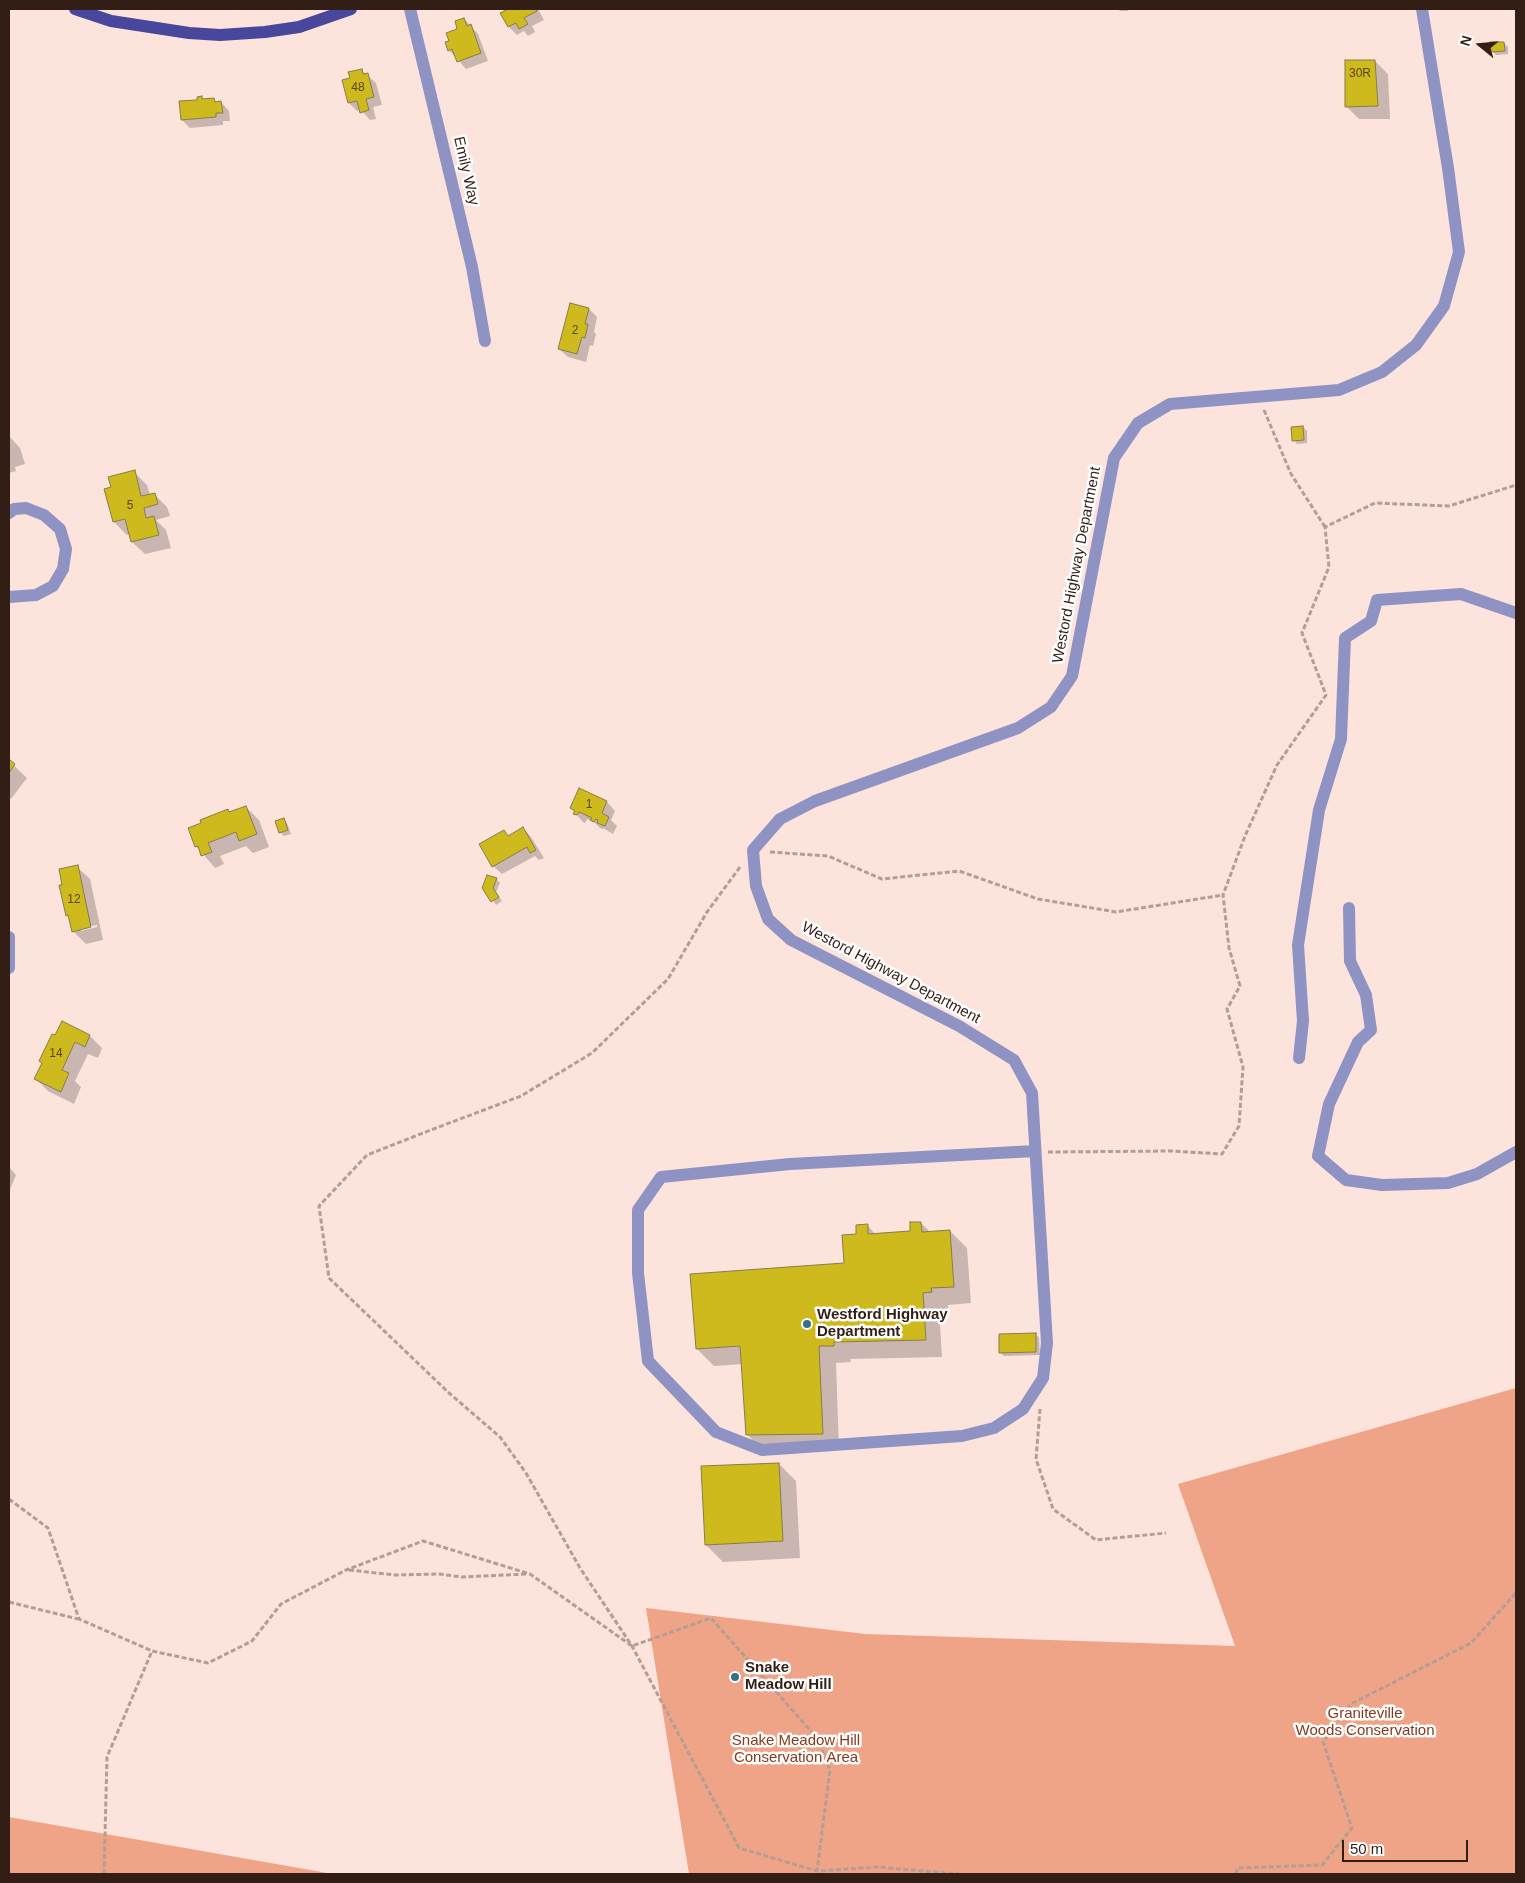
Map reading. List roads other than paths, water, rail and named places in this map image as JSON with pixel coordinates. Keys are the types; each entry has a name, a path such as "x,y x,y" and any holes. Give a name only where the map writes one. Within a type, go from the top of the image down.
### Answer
{"main road":[{"path":"75,9 111,21 189,33 220,35 265,32 299,27 351,9"}],"street":[{"name":"Emily Way","path":"410,9 472,267 485,341"},
{"name":"Westord Highway Department","path":"1035,1151 790,1164 661,1177 638,1210 638,1273 648,1361 716,1432 762,1450 962,1436 994,1428 1023,1409 1044,1378 1047,1343 1032,1093 1014,1060 959,1026 791,940 768,919 756,886 752,850 780,818 815,801 1018,728 1051,707 1072,676 1114,458 1138,423 1170,404 1339,390 1382,372 1416,344 1444,306 1459,252 1448,168 1422,9"},
{"path":"9,513 14,509 26,508 44,515 60,529 66,549 63,569 54,586 36,595 9,597"},
{"path":"1299,1058 1303,1021 1298,945 1319,810 1341,739 1345,638 1371,621 1377,600 1461,594 1516,613"},
{"path":"1349,908 1350,961 1366,995 1370,1030 1358,1042 1329,1104 1318,1156 1346,1180 1382,1185 1448,1183 1477,1174 1516,1152"},
{"path":"9,937 9,968"}],"place":[{"name":"Westford Highway Department","path":"807,1324"},
{"name":"Snake Meadow Hill","path":"735,1677"}],"park label":[{"name":"Graniteville Woods Conservation","path":"1365,1722"},
{"name":"Snake Meadow Hill Conservation Area","path":"796,1750"}]}
